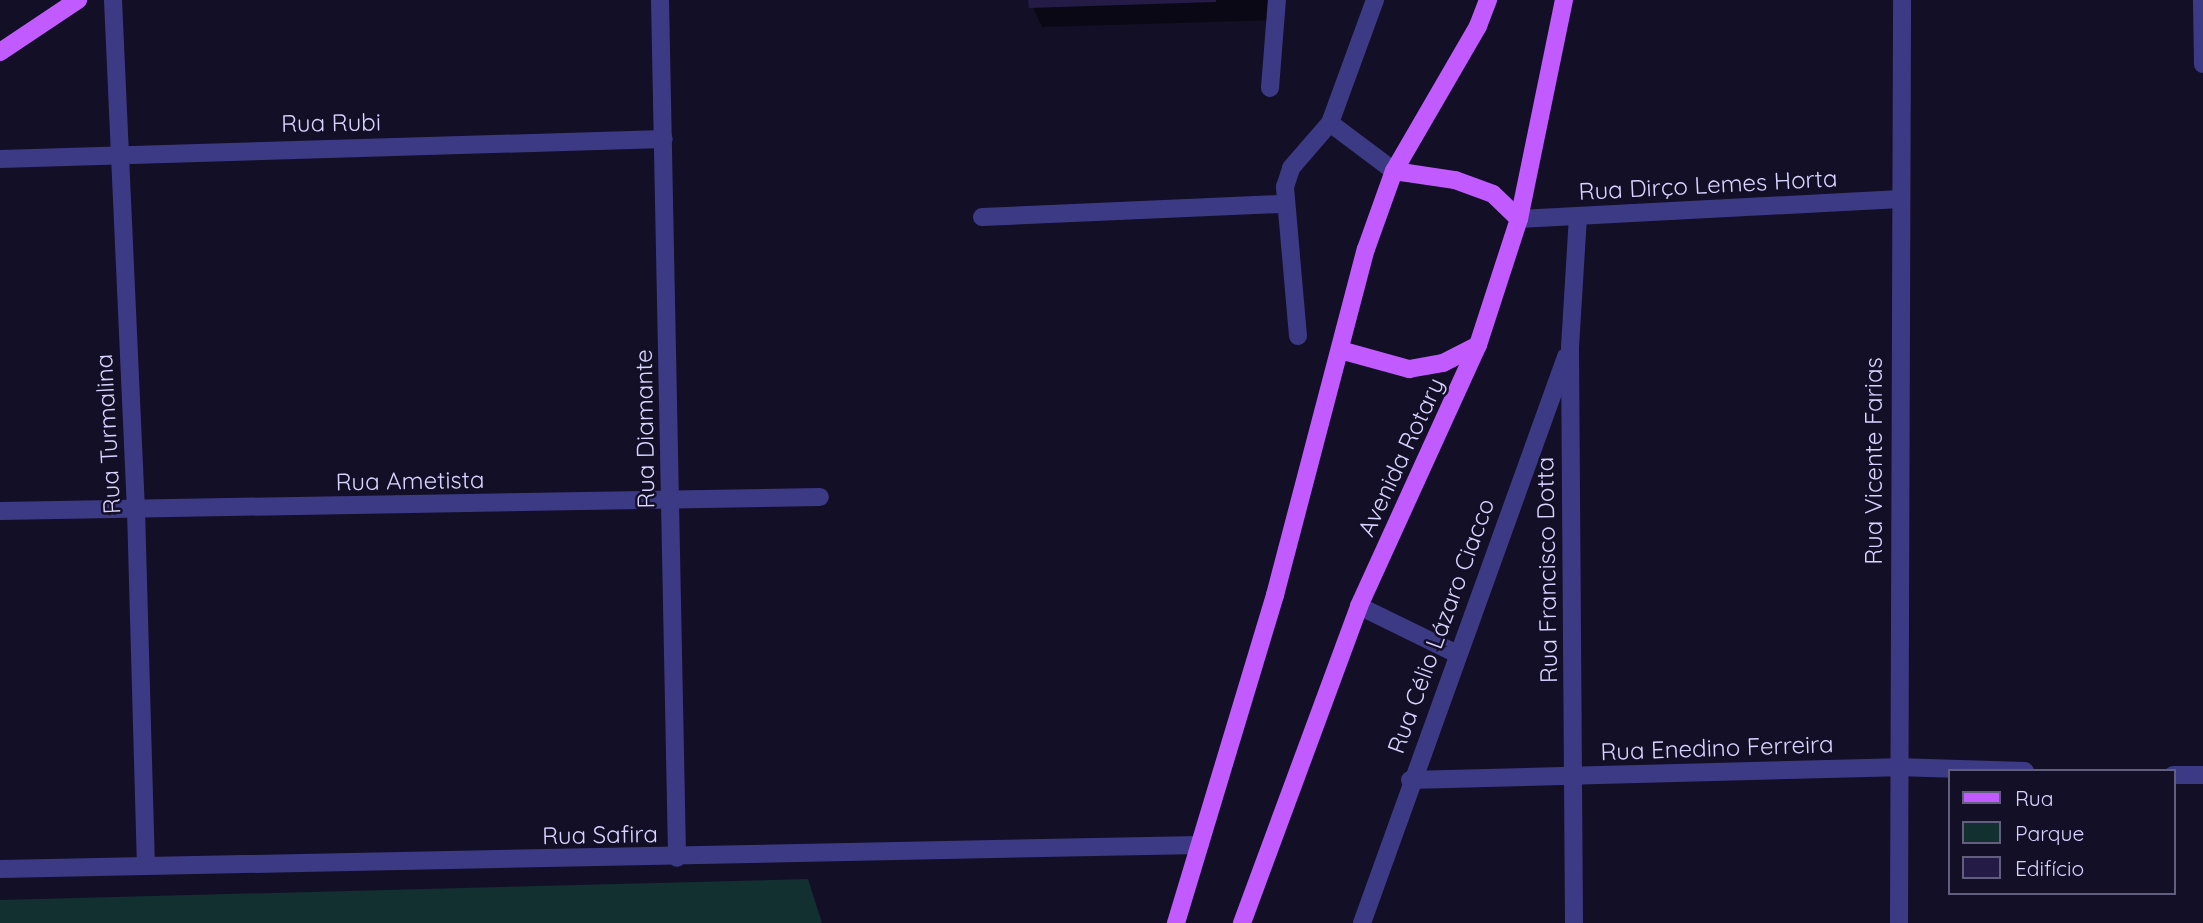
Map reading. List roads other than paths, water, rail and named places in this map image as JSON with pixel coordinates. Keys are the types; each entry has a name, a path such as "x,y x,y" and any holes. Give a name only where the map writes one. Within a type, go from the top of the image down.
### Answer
{"main road":[{"path":"0,52 78,0"},
{"path":"1176,923 1275,594 1366,249 1394,171 1478,26 1488,0"},
{"name":"Avenida Rotary","path":"1242,923 1359,606 1478,345 1519,219 1564,0"},
{"path":"1394,171 1455,180 1493,194 1519,219"},
{"path":"1340,350 1409,369 1443,363 1478,345"}],"street":[{"name":"Rua Turmalina","path":"113,0 136,510 146,866"},
{"name":"Rua Diamante","path":"660,0 677,858"},
{"path":"1270,88 1277,0"},
{"path":"1298,336 1284,204 1291,168 1330,123 1375,0"},
{"name":"Rua Vicente Farias","path":"1899,923 1896,767 1902,0"},
{"path":"2202,0 2203,64"},
{"path":"1330,123 1394,171"},
{"name":"Rua Rubi","path":"0,159 120,153 664,139"},
{"name":"Rua Dirço Lemes Horta","path":"1519,219 1900,199"},
{"path":"982,217 1284,204"},
{"name":"Rua Francisco Dotta","path":"1574,923 1570,347 1578,216"},
{"name":"Rua Célio Lázaro Ciacco","path":"1362,923 1410,780 1570,347"},
{"name":"Rua Ametista","path":"0,511 820,498"},
{"path":"1359,606 1457,654"},
{"name":"Rua Enedino Ferreira","path":"1410,780 1896,767 1960,769"},
{"path":"2175,775 2203,775"},
{"name":"Rua Safira","path":"0,869 677,858 1200,845"}]}
